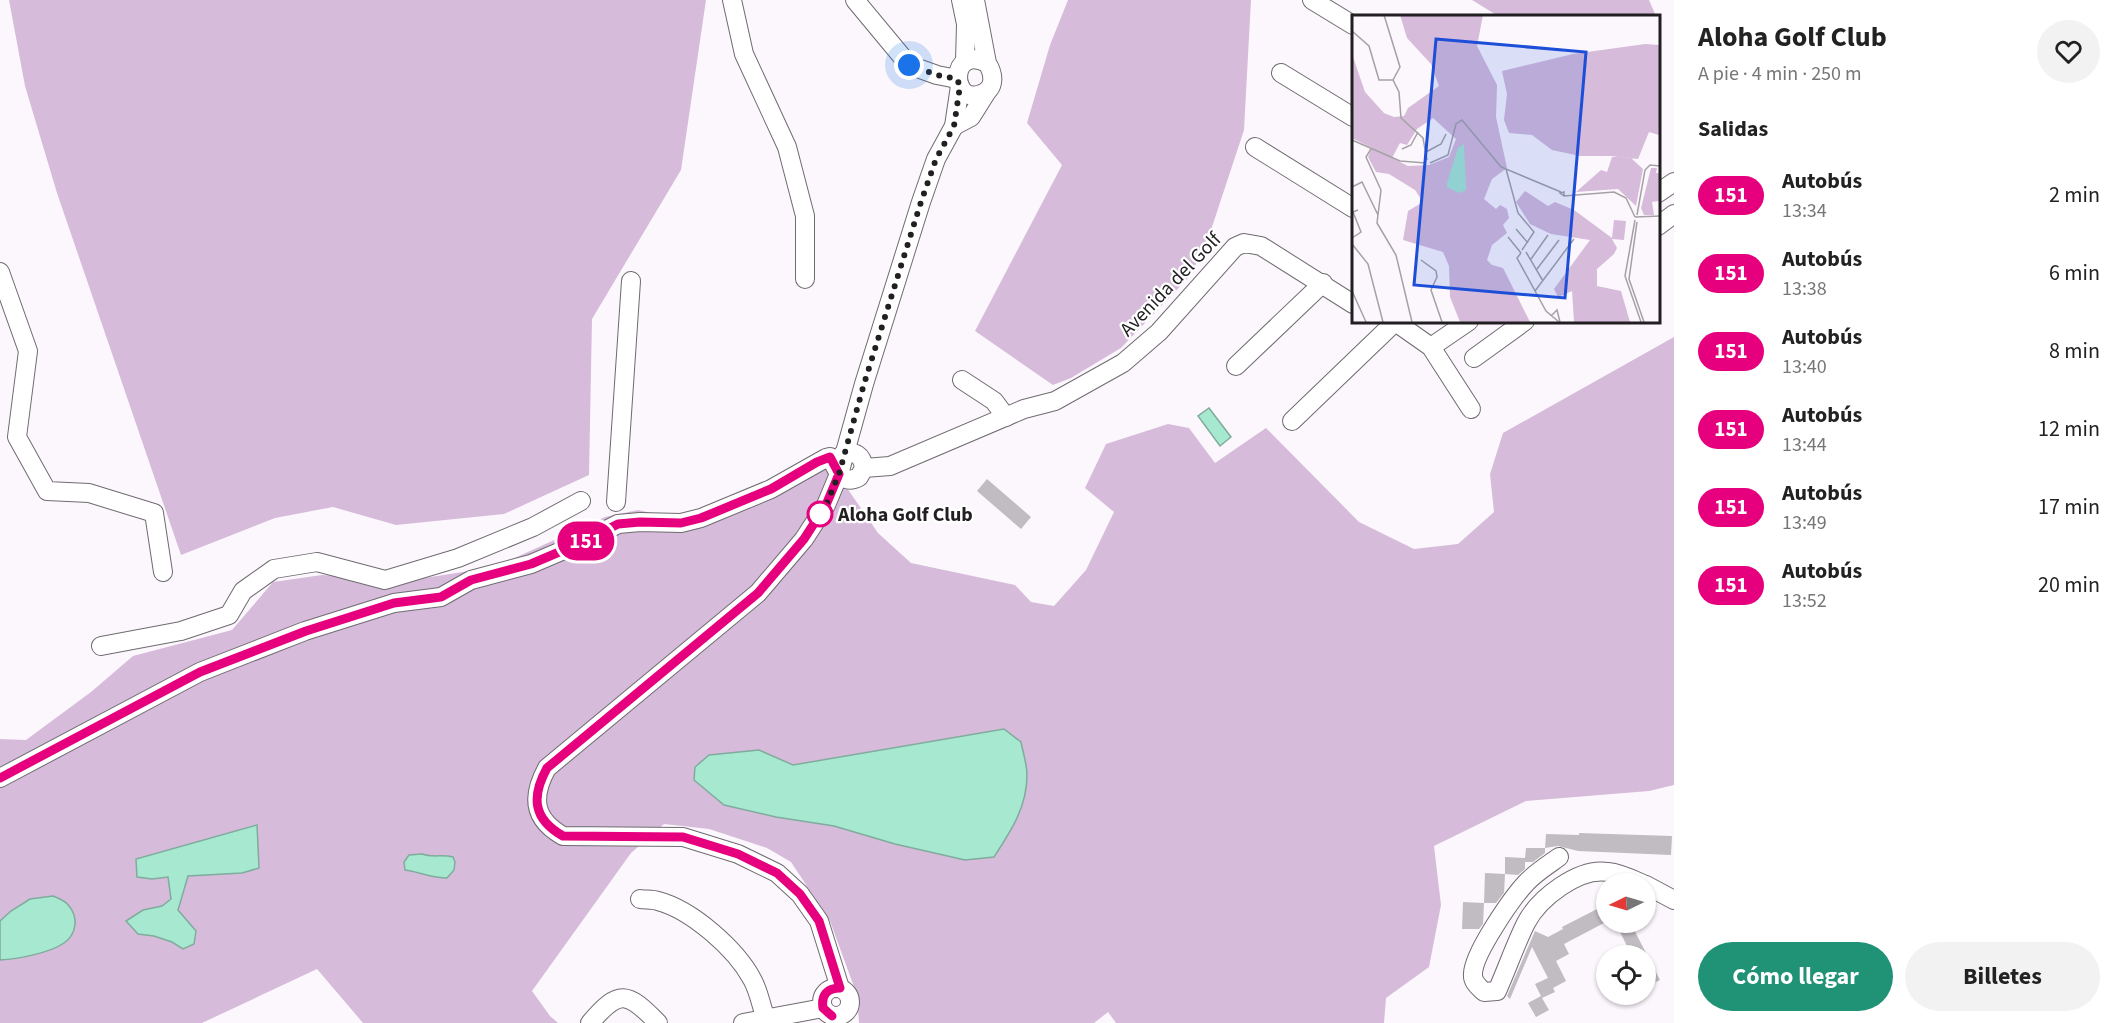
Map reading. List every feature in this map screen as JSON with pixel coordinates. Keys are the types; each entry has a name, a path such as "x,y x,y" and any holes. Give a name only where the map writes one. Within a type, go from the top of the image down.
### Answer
{"street":[{"path":"732,0 744,54 787,147 805,216 805,279"},
{"path":"855,0 909,65 937,75 961,76"},
{"path":"840,988 819,921 800,894 777,873 738,854 683,837 563,836 546,823 540,814 536,798 538,783 547,768 758,593 804,539 826,505 839,474 843,454 921,202 936,159 954,126 966,24 960,0"},
{"path":"954,126 971,117 993,81 993,72 987,63 975,0"},
{"path":"1312,0 1352,24"},
{"path":"987,63 972,59 961,76 965,92 980,95 988,90"},
{"path":"1281,73 1352,116"},
{"path":"1255,147 1352,207"},
{"path":"1659,192 1674,182"},
{"path":"1659,225 1674,214"},
{"name":"Avenida del Golf","path":"864,468 890,466 1024,409 1055,400 1123,363 1159,332 1235,247 1244,243 1262,246 1348,297"},
{"path":"0,272 28,351 17,437 47,491 89,493 154,513 163,573"},
{"path":"616,502 631,281"},
{"path":"1236,366 1323,283"},
{"path":"1293,421 1394,322"},
{"path":"1396,322 1431,347 1471,409"},
{"path":"1431,347 1468,322"},
{"path":"1474,358 1524,322"},
{"path":"962,380 994,401 1006,417"},
{"path":"0,778 200,672 306,631 394,603 441,597 471,580 531,564 618,524 681,523 701,518 771,489 826,458 830,457 843,478 854,480 862,473 863,460 858,454 851,452 843,454"},
{"path":"101,646 181,631 229,615 243,591 274,569 317,562 385,580 458,558 533,527 581,501"},
{"path":"1559,857 1528,881 1506,907 1480,953 1473,974 1476,985 1484,992 1497,991 1526,922 1541,902 1562,885 1585,875 1606,871 1612,873"},
{"path":"1656,890 1674,900"},
{"path":"640,899 657,900 683,911 712,934 734,955 752,980 766,1019"},
{"path":"840,988 846,991 851,1003 845,1019 832,1016 823,1008 824,995 828,990 840,988"},
{"path":"590,1023 606,1004 614,999 624,998 638,1004 658,1023"},
{"path":"743,1023 823,1008"}],"shaded area":[{"path":"9,0 706,0 681,170 592,319 589,475 504,514 396,525 333,507 275,518 181,555 57,193 25,86"},
{"path":"1068,0 1251,0 1244,130 1210,233 1191,275 1121,348 1071,378 1053,385 975,331 1062,165 1027,123 1050,45"},
{"path":"1472,0 1649,0 1656,15 1496,15"},
{"path":"1674,337 1674,785 1649,791 1526,801 1434,846 1441,905 1429,967 1386,998 1384,1023 1116,1023 1108,1012 1094,1023 859,1023 857,995 830,921 791,862 767,848 709,829 664,824 631,853 532,991 558,1023 363,1023 317,969 202,1023 0,1023 0,739 26,740 91,692 133,656 232,630 273,582 322,575 405,581 495,567 605,517 638,510 697,523 829,462 878,533 911,563 1015,585 1031,602 1054,606 1086,570 1114,512 1085,488 1106,444 1168,424 1189,428 1215,463 1266,428 1359,522 1414,549 1458,544 1494,512 1490,474 1503,433"},
{"path":"1209,408 1231,437 1220,446 1198,416"},
{"path":"1004,729 1021,742 1027,775 1024,798 1017,818 994,857 965,860 895,844 834,826 776,817 724,805 694,780 695,767 709,755 759,750 793,765"},
{"path":"257,825 259,868 242,873 188,876 178,910 196,931 194,944 183,949 172,942 154,936 138,934 126,921 143,910 162,906 171,899 168,877 152,879 137,877 136,859"},
{"path":"409,855 453,857 454,870 447,878 405,870 404,862"},
{"path":"53,896 66,903 74,916 75,926 68,940 42,953 0,960 0,921 30,899"}],"building":[{"path":"987,479 1031,517 1021,529 977,491"},
{"path":"1579,833 1672,836 1671,855 1578,851 1558,846 1545,848 1546,834 1579,835"},
{"path":"1526,848 1545,848 1545,853 1533,862 1525,862 1525,869 1518,875 1505,874 1505,857 1525,858"},
{"path":"1485,873 1505,874 1504,893 1496,903 1484,903"},
{"path":"1463,902 1484,903 1483,924 1479,929 1462,929"},
{"path":"1596,910 1596,927 1564,944 1569,954 1556,961 1566,981 1553,988 1555,992 1542,998 1549,1010 1536,1017 1528,1003 1541,996 1535,984 1548,978 1532,947 1510,999 1507,996 1535,931 1548,937 1563,929 1562,927"},
{"path":"1620,933 1636,933 1642,945 1626,945"}],"bus line":[{"name":"151","path":"0,778 200,672 306,631 394,603 441,597 471,580 531,564 618,524 687,523 737,505 830,457 839,474 826,505 804,539 758,593 547,768 538,783 536,798 540,814 546,823 563,836 683,837 738,854 777,873 800,894 819,921 840,988 828,990 824,995 823,1008 832,1016"}],"place":[{"name":"Aloha Golf Club","path":"820,514"}],"route":[{"path":"820,514 815,522 826,505 839,474 864,384 921,202 936,159 954,126 960,86 957,79 909,65"}]}
